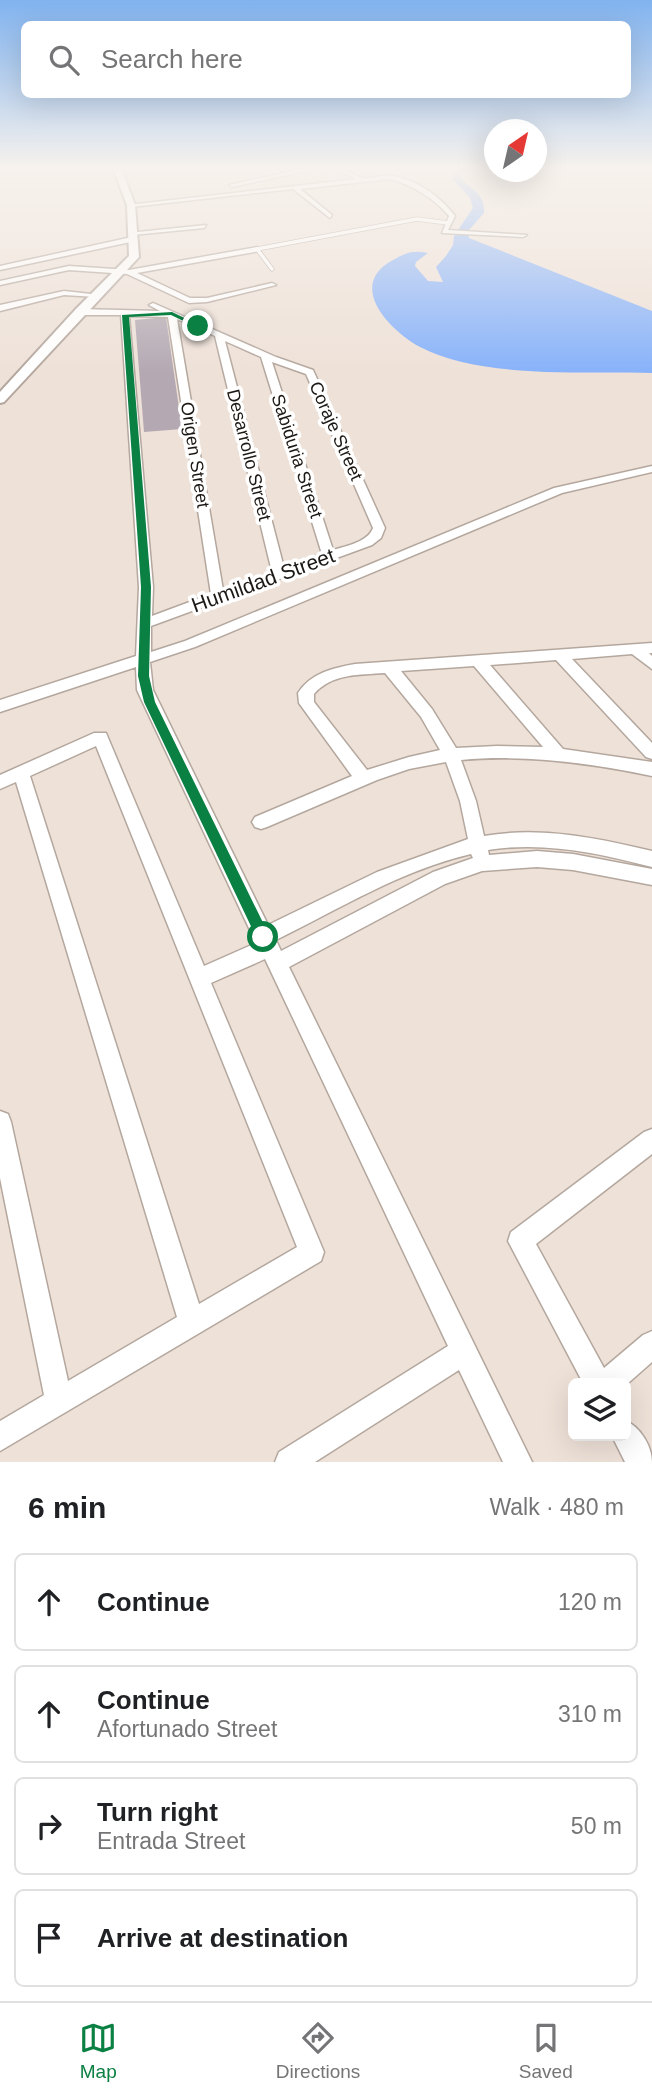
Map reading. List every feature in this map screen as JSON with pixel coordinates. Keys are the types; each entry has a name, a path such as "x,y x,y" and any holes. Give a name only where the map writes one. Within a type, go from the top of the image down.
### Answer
{"street":[{"path":"0,268 131,236"},
{"path":"0,399 79,312 125,272 134,257 132,236"},
{"path":"0,283 69,268 125,272 257,249"},
{"path":"125,272 189,301 207,300 272,285"},
{"path":"0,308 59,293 96,295"},
{"name":"Coraje Street","path":"153,305 310,372 379,528 377,535"},
{"path":"79,312 125,315 172,313"},
{"name":"Origen Street","path":"172,313 218,597"},
{"path":"125,315 146,623 143,661 145,690 518,1462"},
{"name":"Desarrollo Street","path":"219,335 279,574"},
{"name":"Sabiduria Street","path":"265,355 329,556"},
{"path":"0,706 190,644 558,490 652,469"},
{"name":"Humildad Street","path":"146,623 368,542 377,535"},
{"path":"364,779 311,712 306,693 318,679 328,675 389,667 652,648"},
{"path":"635,649 652,664"},
{"path":"559,654 652,754"},
{"path":"477,660 559,755"},
{"path":"389,667 428,712 452,755 467,797 482,863"},
{"path":"0,782 100,737 312,1252 0,1437"},
{"path":"261,822 409,763 452,755 559,755 652,769"},
{"path":"21,772 192,1323"},
{"path":"270,949 422,861 477,844 512,838 580,846 652,859"},
{"path":"199,978 482,863 537,859 573,862 652,877"},
{"path":"0,1122 59,1402"},
{"path":"595,1378 520,1241 652,1140"},
{"path":"613,1378 652,1344"},
{"path":"289,1462 463,1352"},
{"path":"629,1441 641,1462"}],"lane":[{"path":"272,269 257,249 326,236"}],"water":[{"path":"454,236 469,236 652,311 652,373 502,369 445,357 420,347 385,319 373,294 373,282 379,270 393,260 410,252 418,252 428,253 416,262 415,266 428,281 443,282 436,267 453,245"}],"building":[{"path":"166,317 182,429 144,432 135,320"}],"route":[{"path":"198,326 172,313 125,315 146,587 143,676 150,702 263,937"}]}
